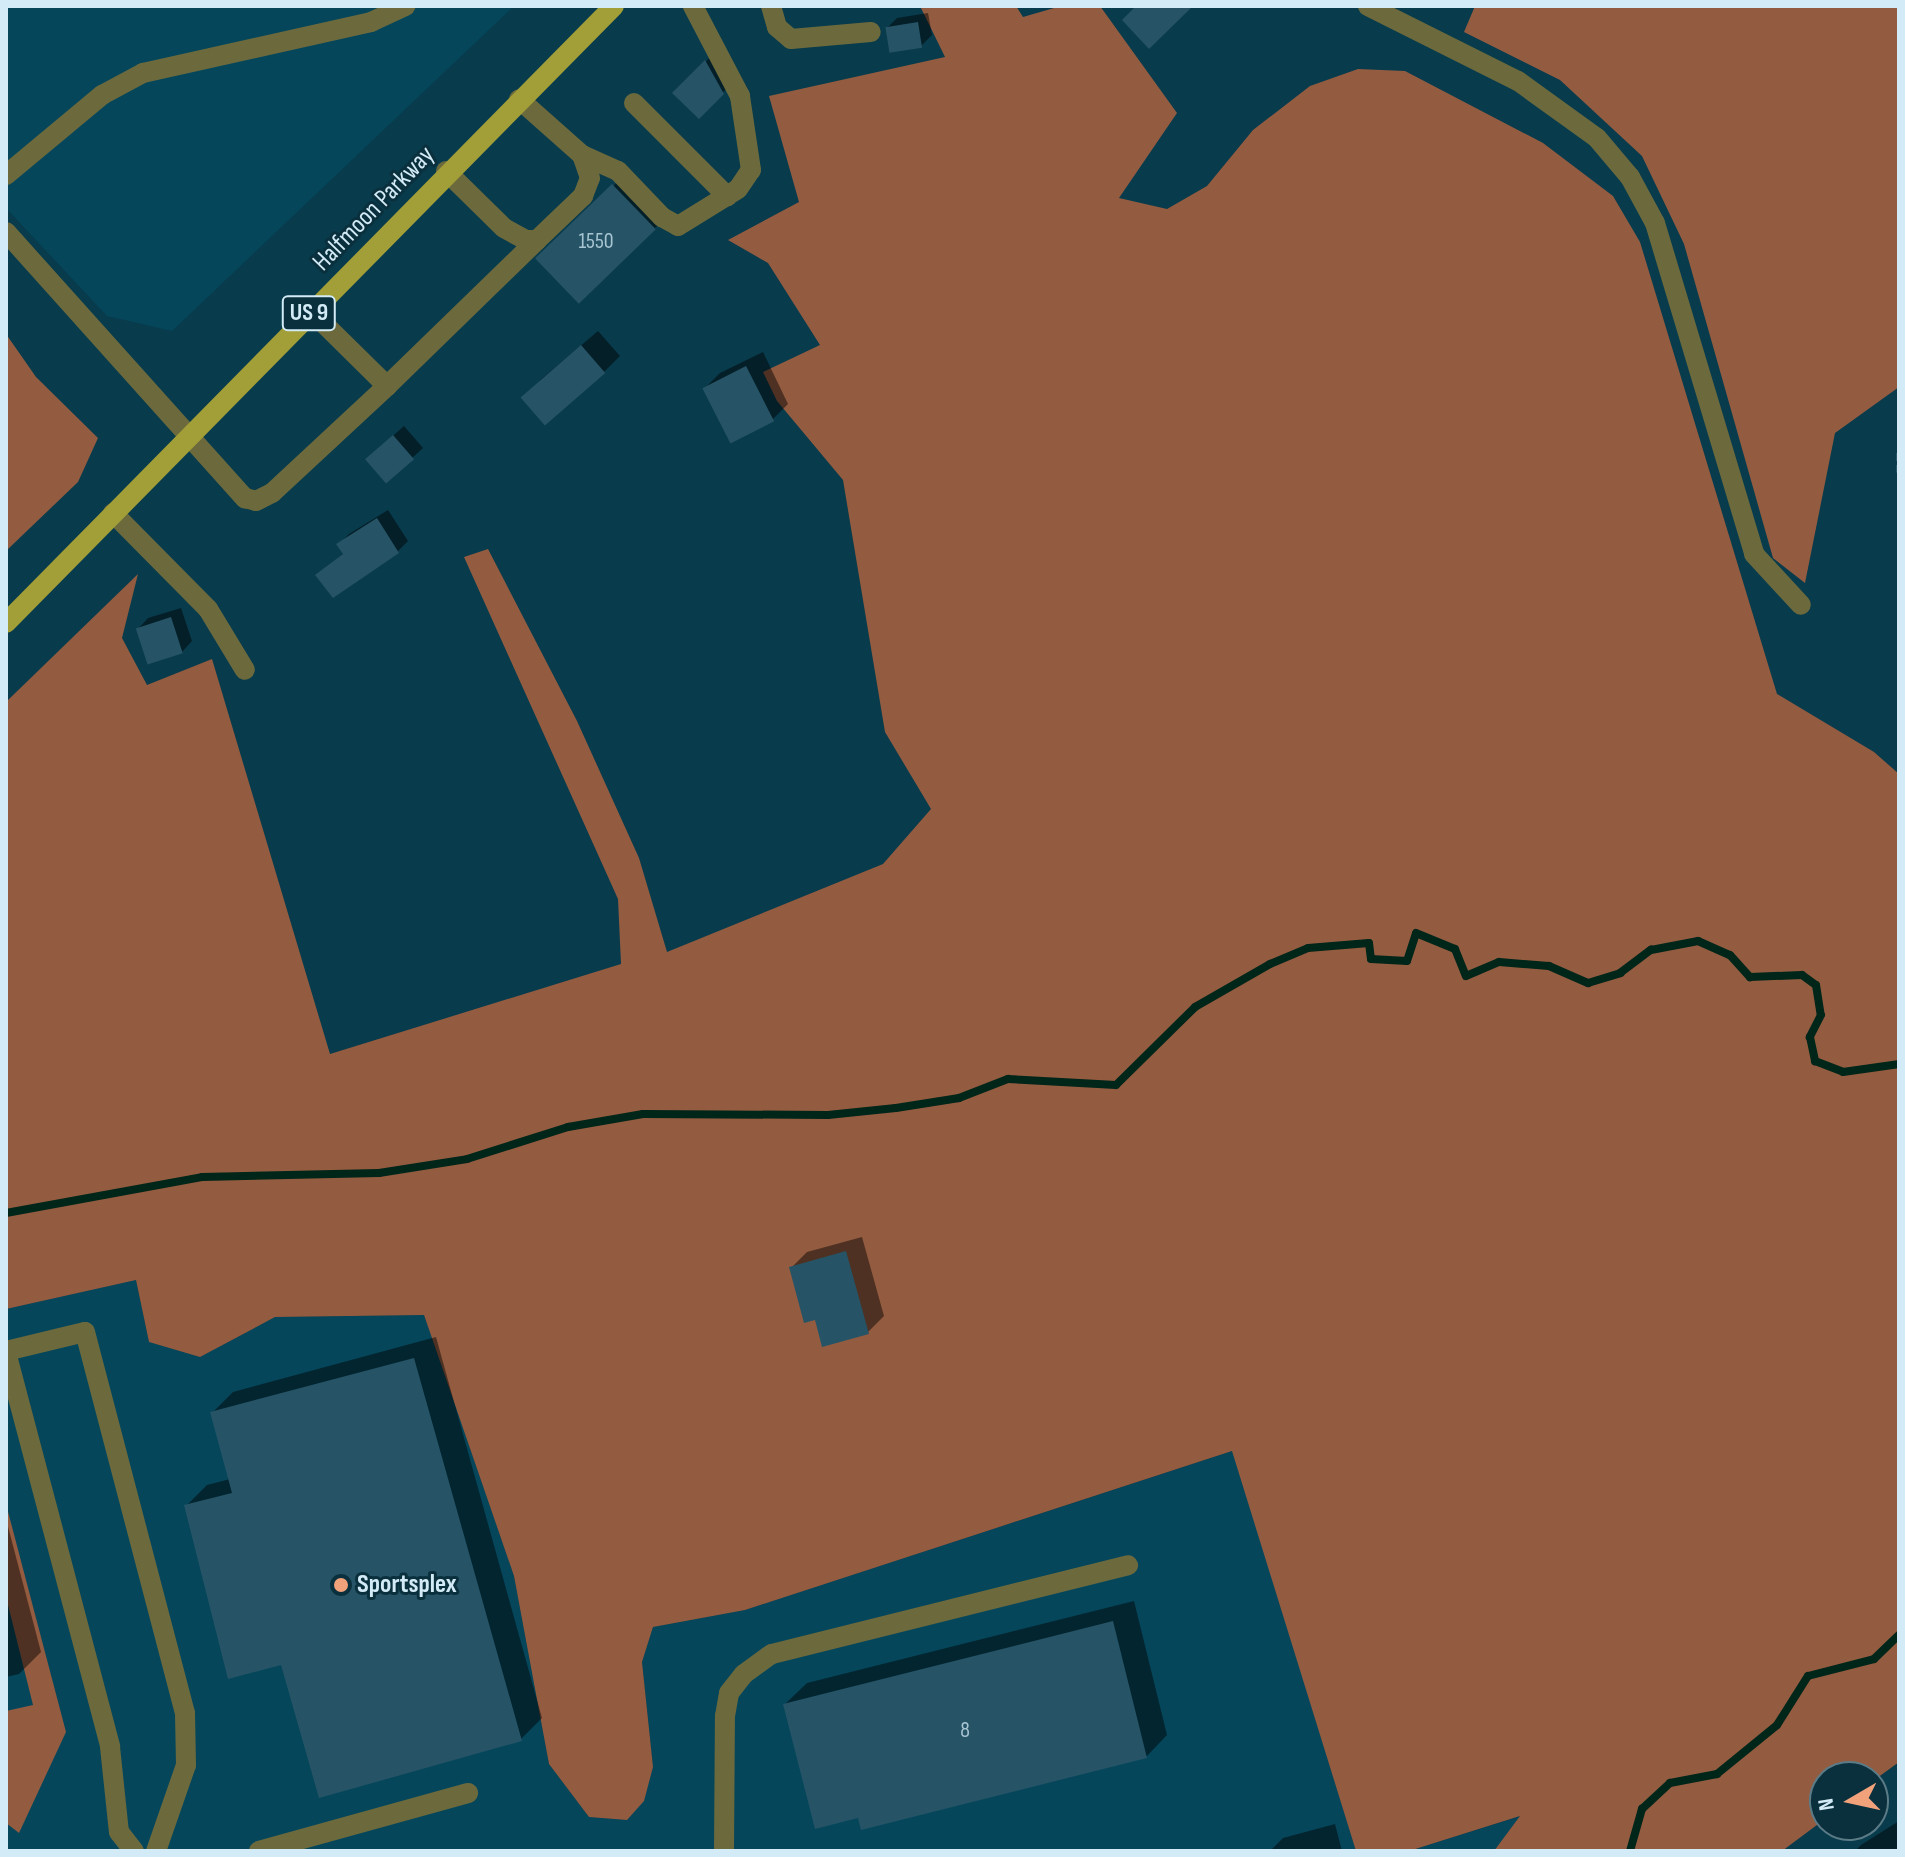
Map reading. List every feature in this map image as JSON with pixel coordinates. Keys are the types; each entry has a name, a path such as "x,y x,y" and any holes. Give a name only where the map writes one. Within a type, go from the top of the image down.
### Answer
{"main road":[{"name":"Halfmoon Parkway","path":"6,623 446,171 614,6"}],"lane":[{"path":"6,175 102,95 143,73 371,22 406,6"},
{"path":"519,99 582,155 618,171 662,217 678,226 727,196 751,170 740,96 693,6"},
{"path":"771,6 777,27 791,39 871,32"},
{"path":"1368,6 1518,81 1597,138 1630,177 1655,223 1754,554 1801,605"},
{"path":"634,103 727,196"},
{"path":"6,232 245,498 256,501 272,493 387,386 583,196 590,178 582,155"},
{"path":"446,171 515,237 537,240"},
{"path":"311,311 387,386"},
{"path":"113,513 208,609 245,670"},
{"path":"134,1851 119,1832 110,1747 6,1351 85,1332 185,1713 186,1765 156,1851"},
{"path":"724,1851 725,1716 729,1693 744,1674 772,1654 1128,1565"},
{"path":"259,1851 468,1793"}],"path":[{"path":"1899,452 1899,472"}],"shaded area":[{"path":"6,6 514,6 172,331 107,316 6,208"},
{"path":"920,6 1016,6 1023,17 1061,6 1100,6 1177,113 1119,198 1167,209 1207,186 1253,130 1310,86 1358,69 1405,71 1543,143 1613,196 1640,242 1777,694 1874,752 1899,774 1899,1762 1889,1769 1889,1761 1809,1761 1809,1831 1782,1851 1494,1851 1520,1816 1409,1851 1356,1851 1232,1451 745,1610 653,1627 642,1662 653,1767 644,1801 627,1820 589,1817 549,1764 514,1576 424,1315 275,1317 200,1357 149,1342 136,1280 6,1309 6,702 138,574 122,638 147,685 212,659 330,1054 621,964 618,899 464,557 488,549 577,721 639,858 667,952 883,864 931,809 885,732 843,480 777,401 763,372 820,345 768,263 728,240 799,202 769,96 945,57"},
{"path":"1475,6 1899,6 1899,387 1835,433 1805,583 1773,558 1684,244 1642,156 1560,80 1464,32"},
{"path":"6,334 36,377 98,438 78,482 6,551"},
{"path":"136,1280 149,1342 200,1357 275,1317 424,1315 514,1576 549,1764 589,1817 627,1820 653,1767 642,1662 653,1627 745,1610 1233,1451 1356,1851 6,1851 6,1309"},
{"path":"6,1504 66,1732 19,1833 6,1823 6,1711 33,1705 6,1597"},
{"path":"1522,1816 1494,1851 1409,1851"}],"building":[{"path":"1136,6 1193,6 1149,49 1122,20"},
{"path":"918,22 922,48 889,53 885,27"},
{"path":"705,60 724,94 699,119 672,93"},
{"path":"612,184 656,229 579,304 535,258"},
{"path":"581,345 605,373 545,425 521,397"},
{"path":"746,366 774,421 730,443 702,388"},
{"path":"393,435 414,459 386,483 365,459"},
{"path":"377,518 399,553 333,598 315,575 343,554 336,544"},
{"path":"171,617 183,653 148,665 136,628"},
{"path":"846,1251 869,1334 822,1347 815,1320 804,1323 789,1267"},
{"name":"Sportsplex","path":"414,1358 522,1741 319,1798 281,1665 228,1679 184,1505 232,1493 210,1412"},
{"path":"1113,1621 1147,1758 861,1830 858,1818 815,1829 783,1704"}],"waterway":[{"path":"6,1213 202,1177 379,1173 467,1159 568,1127 643,1114 828,1115 959,1098 1008,1079 1116,1085 1195,1007 1270,964 1308,948 1369,943 1371,959 1407,961 1416,933 1455,949 1466,976 1499,962 1549,966 1588,983 1620,973 1651,950 1698,941 1730,955 1750,977 1802,975 1816,985 1821,1015 1810,1037 1815,1061 1843,1072 1899,1064"},
{"path":"1630,1851 1642,1809 1670,1783 1717,1774 1777,1725 1808,1676 1874,1659 1899,1635"}],"place":[{"name":"Sportsplex","path":"341,1585"}]}
